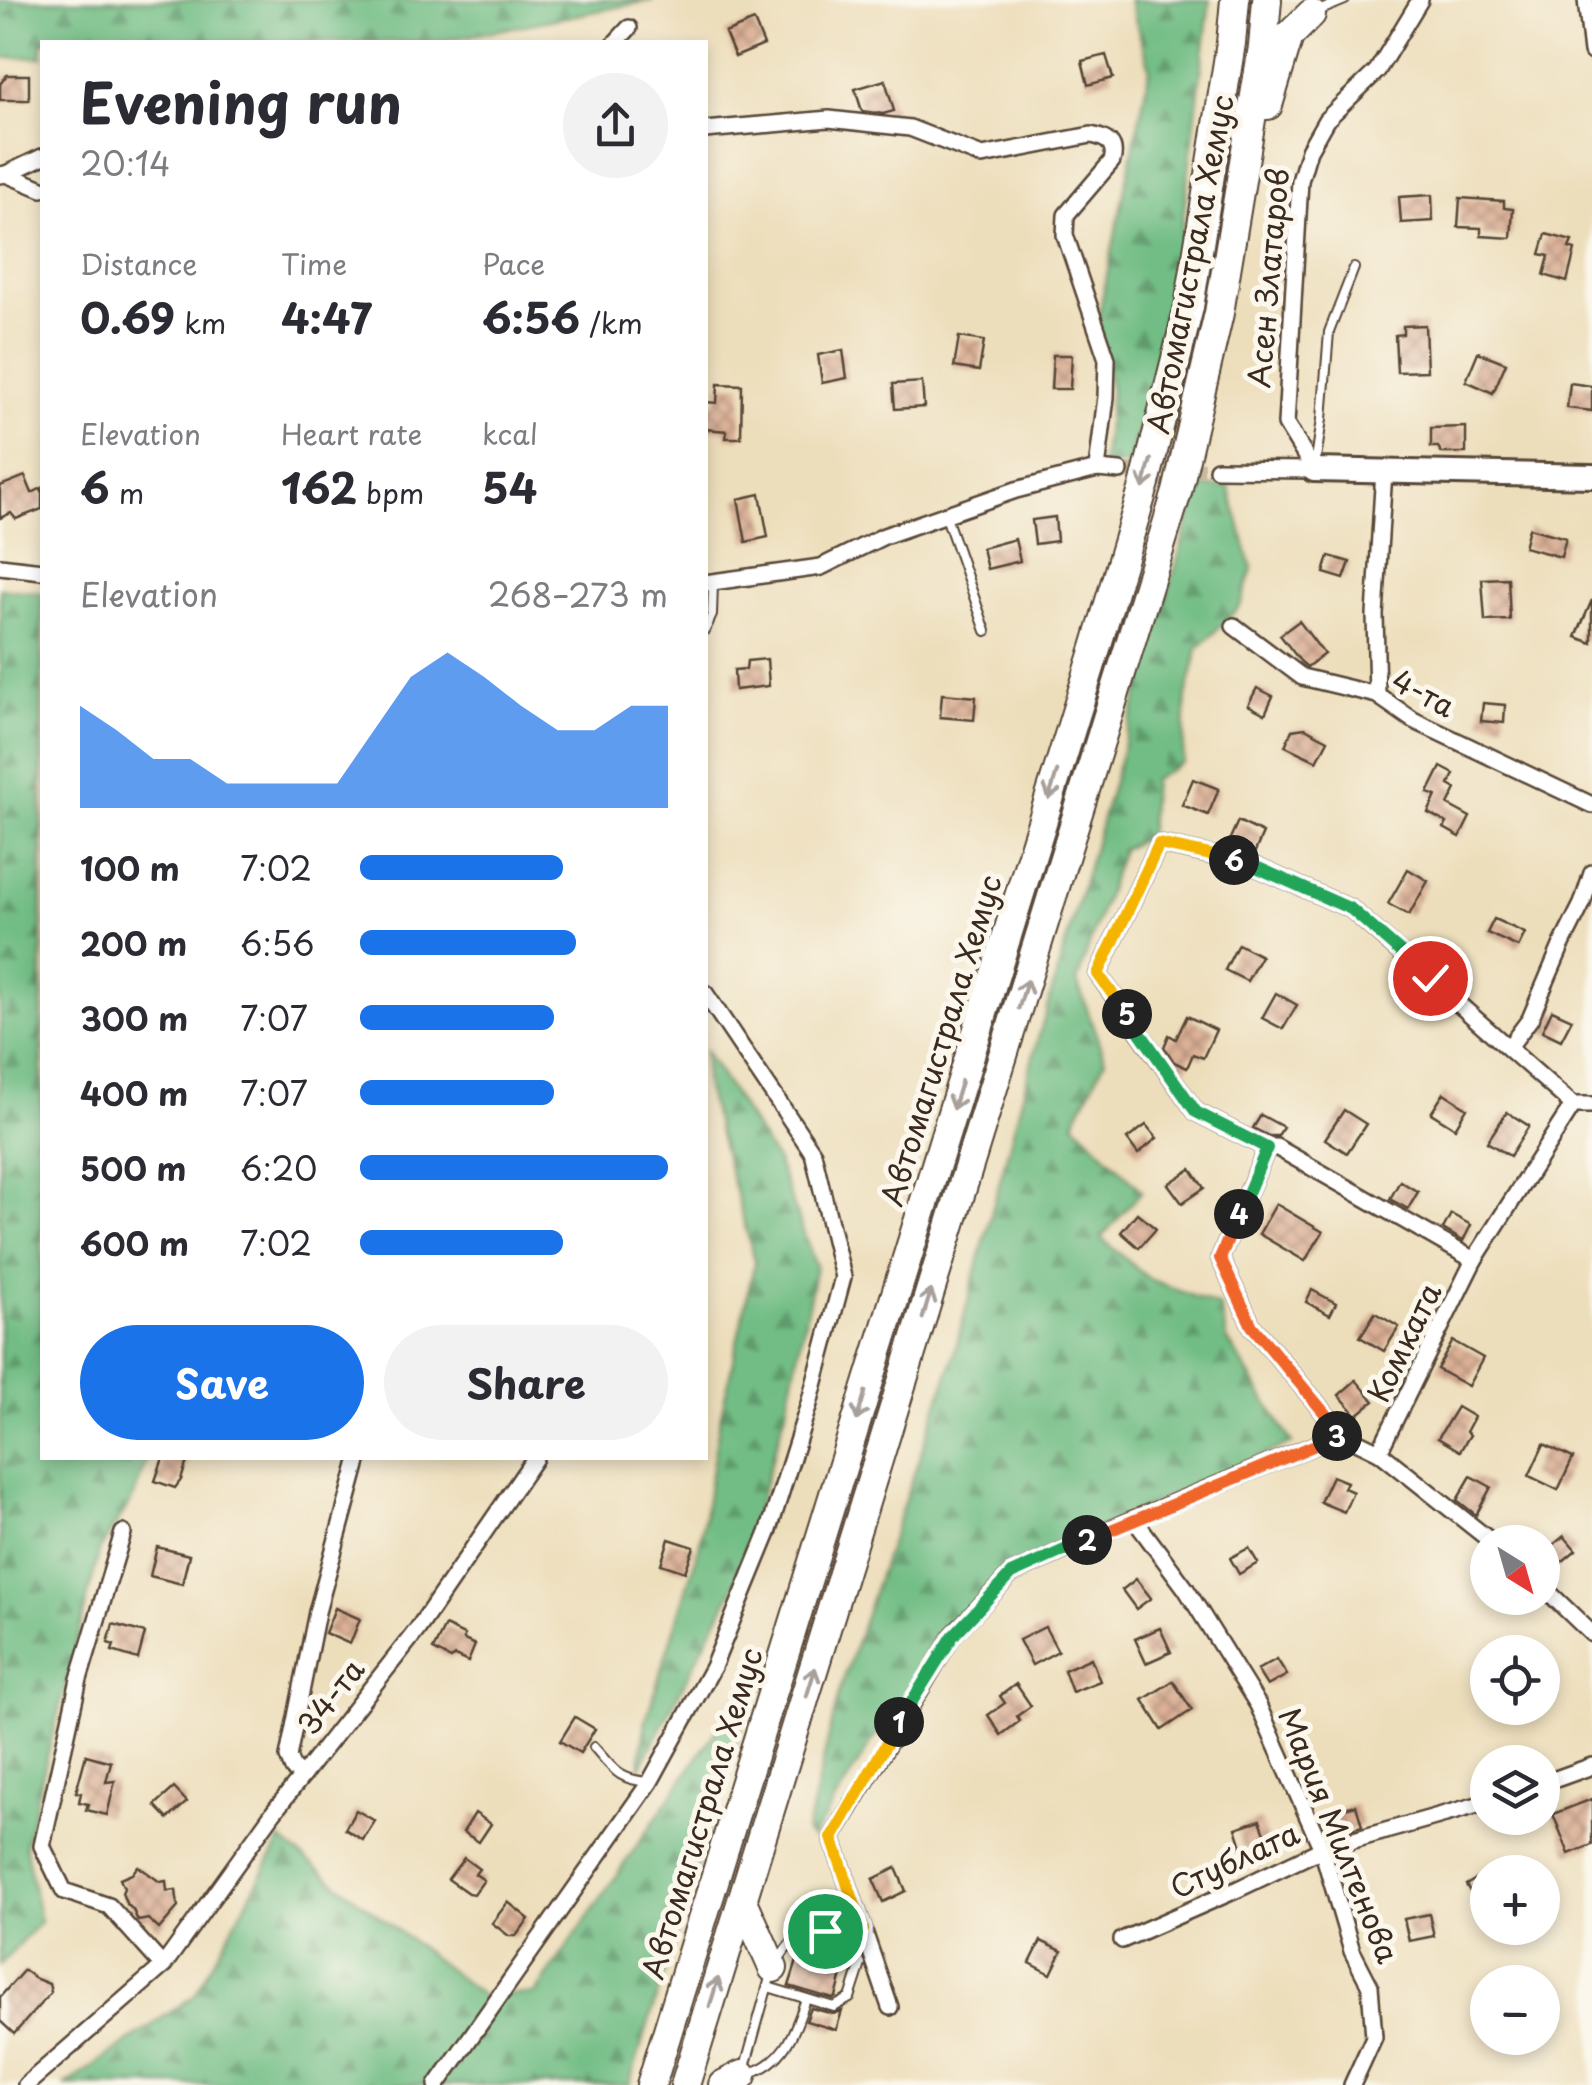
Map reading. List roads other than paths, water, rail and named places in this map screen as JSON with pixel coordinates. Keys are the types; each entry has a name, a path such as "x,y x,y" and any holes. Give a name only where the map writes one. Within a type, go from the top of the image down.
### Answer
{"highway":[{"name":"Автомагистрала Хемус","path":"651,2085 1145,482 1189,307 1231,43 1234,0"},
{"name":"Автомагистрала Хемус","path":"685,2085 1177,492 1219,313 1268,0"},
{"path":"1236,206 1289,36 1312,7"},
{"path":"743,1901 770,1977"}],"street":[{"path":"1586,0 1592,52"},
{"name":"Асен Златаров","path":"1314,470 1286,424 1300,182 1309,150 1326,120 1377,71 1418,3"},
{"path":"618,40 628,28"},
{"path":"708,130 829,119 910,128 982,156 1091,135 1110,142 1112,162 1066,216 1065,234 1107,359 1097,469"},
{"path":"3,175 40,158"},
{"path":"3,175 40,187"},
{"path":"709,583 821,567 884,536 1016,490 1097,469 1120,470"},
{"path":"1218,469 1592,476"},
{"path":"1377,696 1375,615 1384,471"},
{"path":"0,566 40,571"},
{"name":"4-та","path":"1234,626 1302,677 1377,696 1413,720 1592,805"},
{"path":"1474,1260 1276,1147 1267,1148 1196,1112 1098,974 1159,844 1247,863 1351,909 1572,1105 1592,1105"},
{"path":"1509,1047 1530,1019 1592,873"},
{"path":"437,2085 650,1782 713,1667 768,1533 843,1278 812,1153 708,997"},
{"name":"Комката","path":"1379,1452 1474,1260 1572,1105"},
{"path":"1267,1148 1220,1258 1252,1326 1342,1434 1379,1452 1471,1525"},
{"path":"890,2007 856,1932 832,1838 953,1636 1011,1574 1342,1434"},
{"path":"303,1775 292,1769 288,1757 317,1612 359,1460"},
{"name":"34-та","path":"26,2085 163,1966 303,1775 417,1630 534,1460"},
{"name":"Мария Милтенова","path":"1134,1519 1186,1589 1258,1705 1322,1849 1352,1951 1370,1986 1374,2037 1352,2085"},
{"path":"124,1533 79,1679 42,1846 64,1892 108,1906 163,1966"},
{"path":"1560,1603 1592,1634"},
{"path":"1560,1778 1592,1766"},
{"name":"Стублата","path":"1122,1940 1322,1849 1470,1807"}],"lane":[{"path":"1312,7 1345,0"},
{"path":"1314,470 1329,332 1354,268"},
{"path":"946,514 986,631"},
{"path":"708,624 712,615 709,583"},
{"path":"594,1747 618,1776 650,1782"},
{"path":"737,2082 770,1977 796,1936 809,1930 856,1932 861,1964 850,1998 834,2008 806,1999 770,1977"},
{"path":"737,2082 763,2069 785,2048 806,1999"}],"tunnel":[{"path":"1120,471 1217,469"}]}
